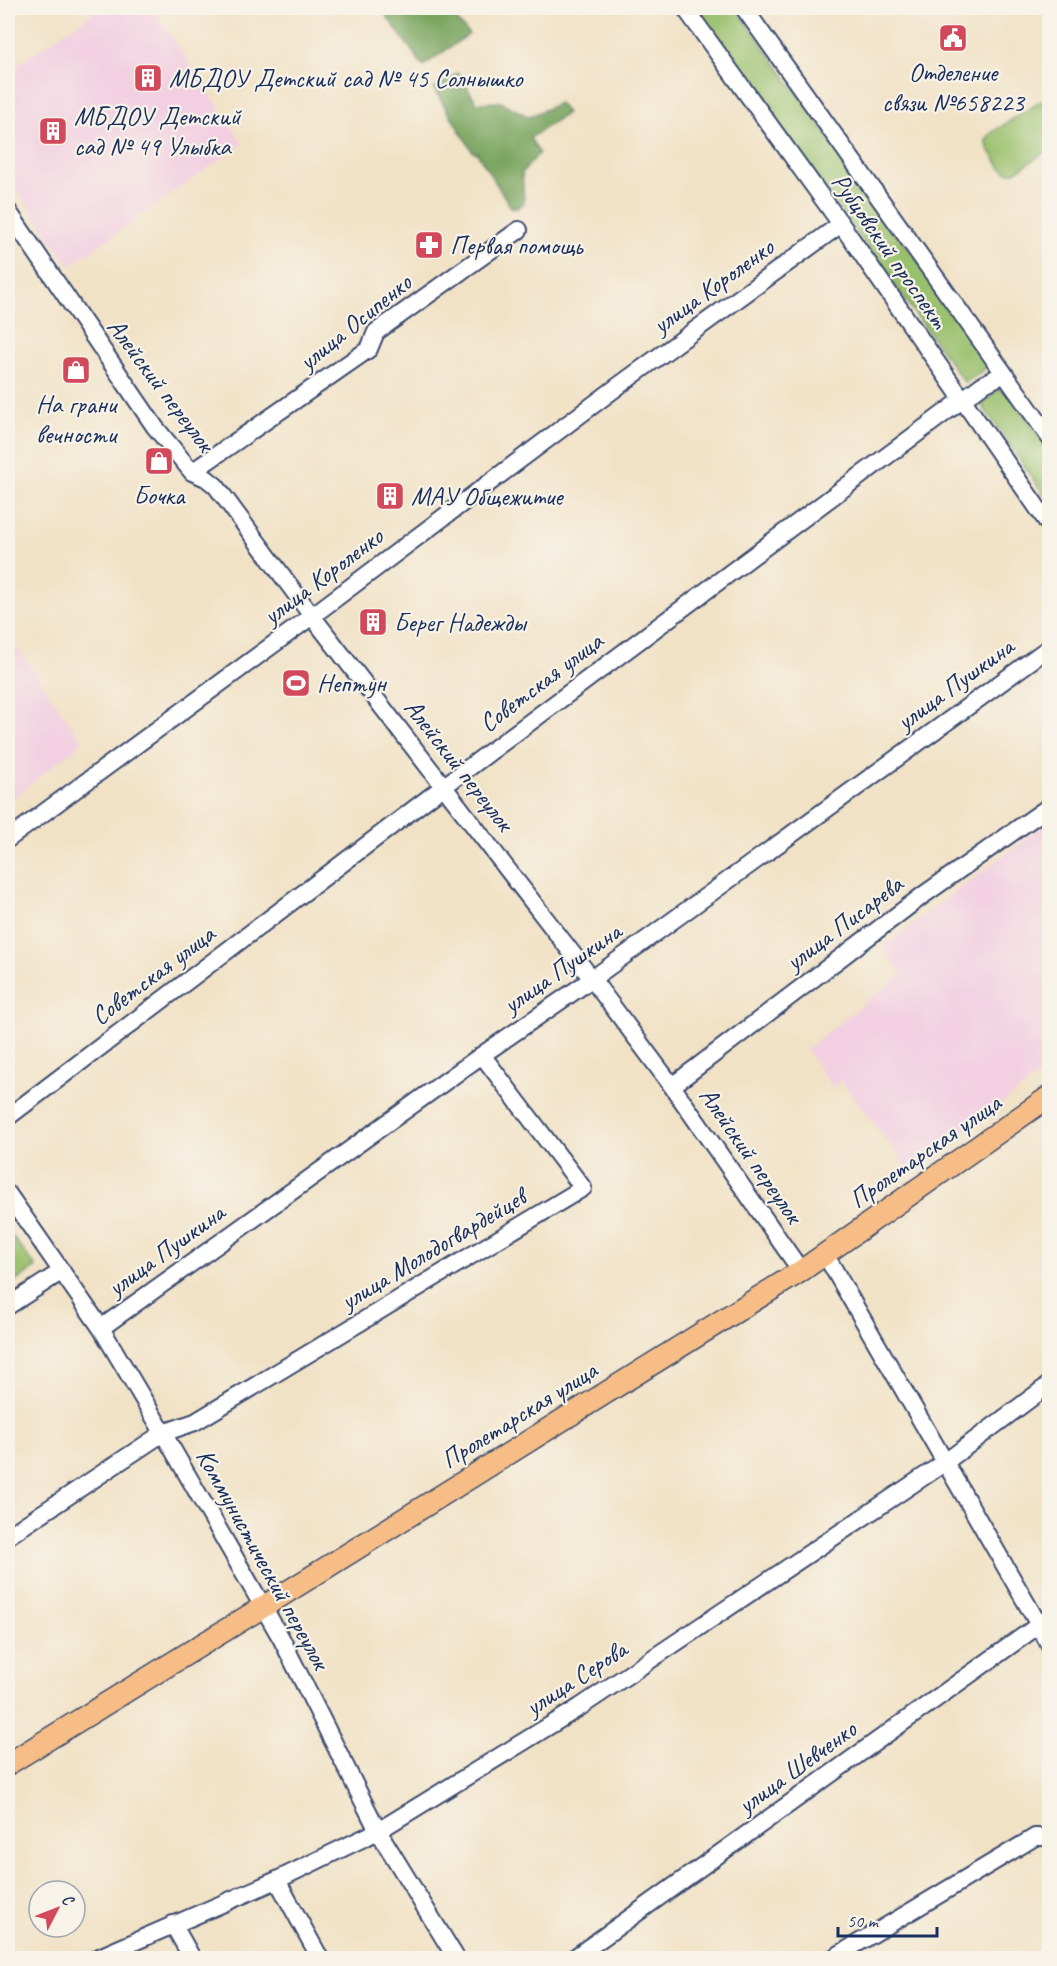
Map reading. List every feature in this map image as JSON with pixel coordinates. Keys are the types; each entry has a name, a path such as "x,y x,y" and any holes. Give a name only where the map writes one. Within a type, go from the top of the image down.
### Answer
{"main road":[{"name":"Пролетарская улица","path":"8,1764 801,1271 1050,1096"}],"street":[{"name":"Рубцовский проспект","path":"685,8 841,224 1050,526"},
{"name":"Рубцовский проспект","path":"744,8 1050,438"},
{"name":"Алейский переулок","path":"8,211 155,427 192,472 206,478 216,486 312,616 672,1086 801,1271"},
{"name":"улица Короленко","path":"8,839 312,616 621,384 841,224"},
{"name":"улица Осипенко","path":"192,472 369,349 376,332 519,230"},
{"name":"Советская улица","path":"8,1117 443,787 982,385 1004,374"},
{"name":"улица Пушкина","path":"101,1328 592,979 1050,647"},
{"name":"улица Писарева","path":"672,1086 922,896 1050,806"},
{"name":"улица Молодогвардейцев","path":"163,1433 195,1422 583,1188 482,1055"},
{"name":"Коммунистический переулок","path":"8,1194 101,1328 163,1433 281,1638 378,1831 456,1959"},
{"path":"825,1254 944,1462 1044,1621 1050,1646"},
{"path":"8,1306 62,1270"},
{"name":"улица Серова","path":"97,1959 172,1924 277,1880 378,1831 580,1707 944,1462 1050,1384"},
{"path":"8,1536 163,1433"},
{"name":"улица Шевченко","path":"574,1959 1044,1621"},
{"path":"833,1959 1035,1837 1050,1837"},
{"path":"277,1880 320,1959"},
{"path":"172,1924 192,1959"}],"shaded area":[{"path":"100,8 152,8 243,143 70,266 8,178 8,71"},
{"path":"8,635 83,742 8,802"},
{"path":"1049,821 1049,1068 911,1172 841,1081 832,1087 806,1049 902,974 882,947"}],"green space":[{"path":"382,8 450,8 454,17 469,34 423,66"},
{"path":"695,8 736,8 992,364 965,383"},
{"path":"458,73 477,103 501,102 529,117 559,103 567,113 530,138 539,153 522,173 524,203 517,208 511,207 434,89"},
{"path":"1049,96 1049,149 1015,172 1007,172 1001,168 988,148 986,140 991,133"},
{"path":"997,390 1008,391 1049,450 1049,502 982,405"},
{"path":"8,1231 36,1267 8,1286"}],"place":[{"name":"Отделение связи №658223","path":"953,38"},
{"name":"МБДОУ Детский сад № 45 Солнышко","path":"148,78"},
{"name":"МБДОУ Детский сад № 49 Улыбка","path":"53,131"},
{"name":"Первая помощь","path":"429,245"},
{"name":"На грани вечности","path":"76,370"},
{"name":"Бочка","path":"159,461"},
{"name":"МАУ Общежитие","path":"390,496"},
{"name":"Берег Надежды","path":"373,622"},
{"name":"Нептун","path":"296,683"}]}
